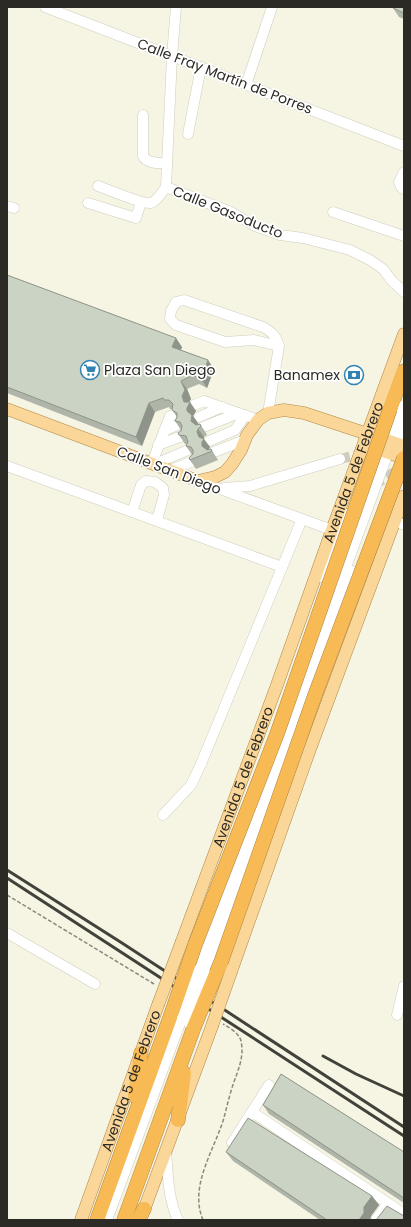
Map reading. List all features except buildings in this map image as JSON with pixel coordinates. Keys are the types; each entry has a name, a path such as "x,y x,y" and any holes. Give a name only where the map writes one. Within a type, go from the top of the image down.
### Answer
{"highway":[{"name":"Avenida 5 de Febrero","path":"124,1220 187,1048 184,1020 195,945 277,734 404,371"},
{"name":"Avenida 5 de Febrero","path":"97,1220 131,1125 184,1020 221,962 315,695 398,451"},
{"path":"178,1120 187,1048"},
{"path":"131,1125 141,1053"}],"main road":[{"name":"Avenida 5 de Febrero","path":"81,1220 158,1005 277,685 404,334"},
{"name":"Calle San Diego","path":"7,409 198,481"},
{"path":"198,481 215,477 225,472 241,450 247,435 263,417 284,410 304,413 340,425 365,439 398,451"},
{"path":"141,1216 208,1038 310,749 399,523 404,496"}],"street":[{"name":"Calle Fray Martín de Porres","path":"45,7 404,146"},
{"name":"Calle Gasoducto","path":"176,7 172,56 166,187 231,212 255,226 280,236 303,238 350,250 370,260 383,269 392,281 404,292"},
{"path":"246,84 272,7"},
{"path":"188,134 201,67"},
{"path":"143,115 143,156 145,160 150,162 168,163"},
{"path":"404,172 399,182 401,187 404,189"},
{"path":"98,186 141,202 151,203 154,202 166,187"},
{"path":"88,203 136,218 141,202"},
{"path":"332,212 404,236"},
{"path":"194,405 204,401 242,414 263,417 279,346 276,337 271,331 263,327 184,300 176,302 170,310 170,319 176,325 225,342 254,340 279,346"},
{"path":"398,451 404,405"},
{"path":"199,417 222,407"},
{"path":"153,464 158,445 170,416 173,414"},
{"path":"204,427 242,414"},
{"path":"225,448 242,414"},
{"path":"164,431 177,425"},
{"path":"107,1220 184,1020 398,451 404,428"},
{"path":"209,441 235,430"},
{"path":"158,445 182,436"},
{"path":"214,452 245,440"},
{"path":"153,464 188,450"},
{"path":"220,489 250,486 340,459"},
{"path":"171,470 193,461"},
{"path":"7,466 282,567"},
{"path":"132,512 141,485 146,481 155,482 163,488 164,495 157,520"},
{"name":"Calle San Diego","path":"198,481 332,530"},
{"path":"277,685 310,607 346,514"},
{"path":"163,815 191,785 201,764 302,519"},
{"path":"7,933 95,984"},
{"path":"398,1015 404,986"},
{"path":"114,1220 184,1020"},
{"path":"232,1143 269,1085"},
{"path":"252,1112 404,1214"},
{"path":"166,1151 169,1190 173,1209 178,1220"},
{"path":"376,1220 388,1203"}],"tunnel":[{"path":"340,459 370,452 379,445"},
{"path":"374,485 393,473 402,471"}],"railway":[{"path":"7,870 122,943 404,1127"},
{"path":"7,878 404,1136"},
{"path":"323,1056 356,1074 404,1096"}],"place":[{"name":"Plaza San Diego","path":"90,370"},
{"name":"Banamex","path":"354,375"}]}
